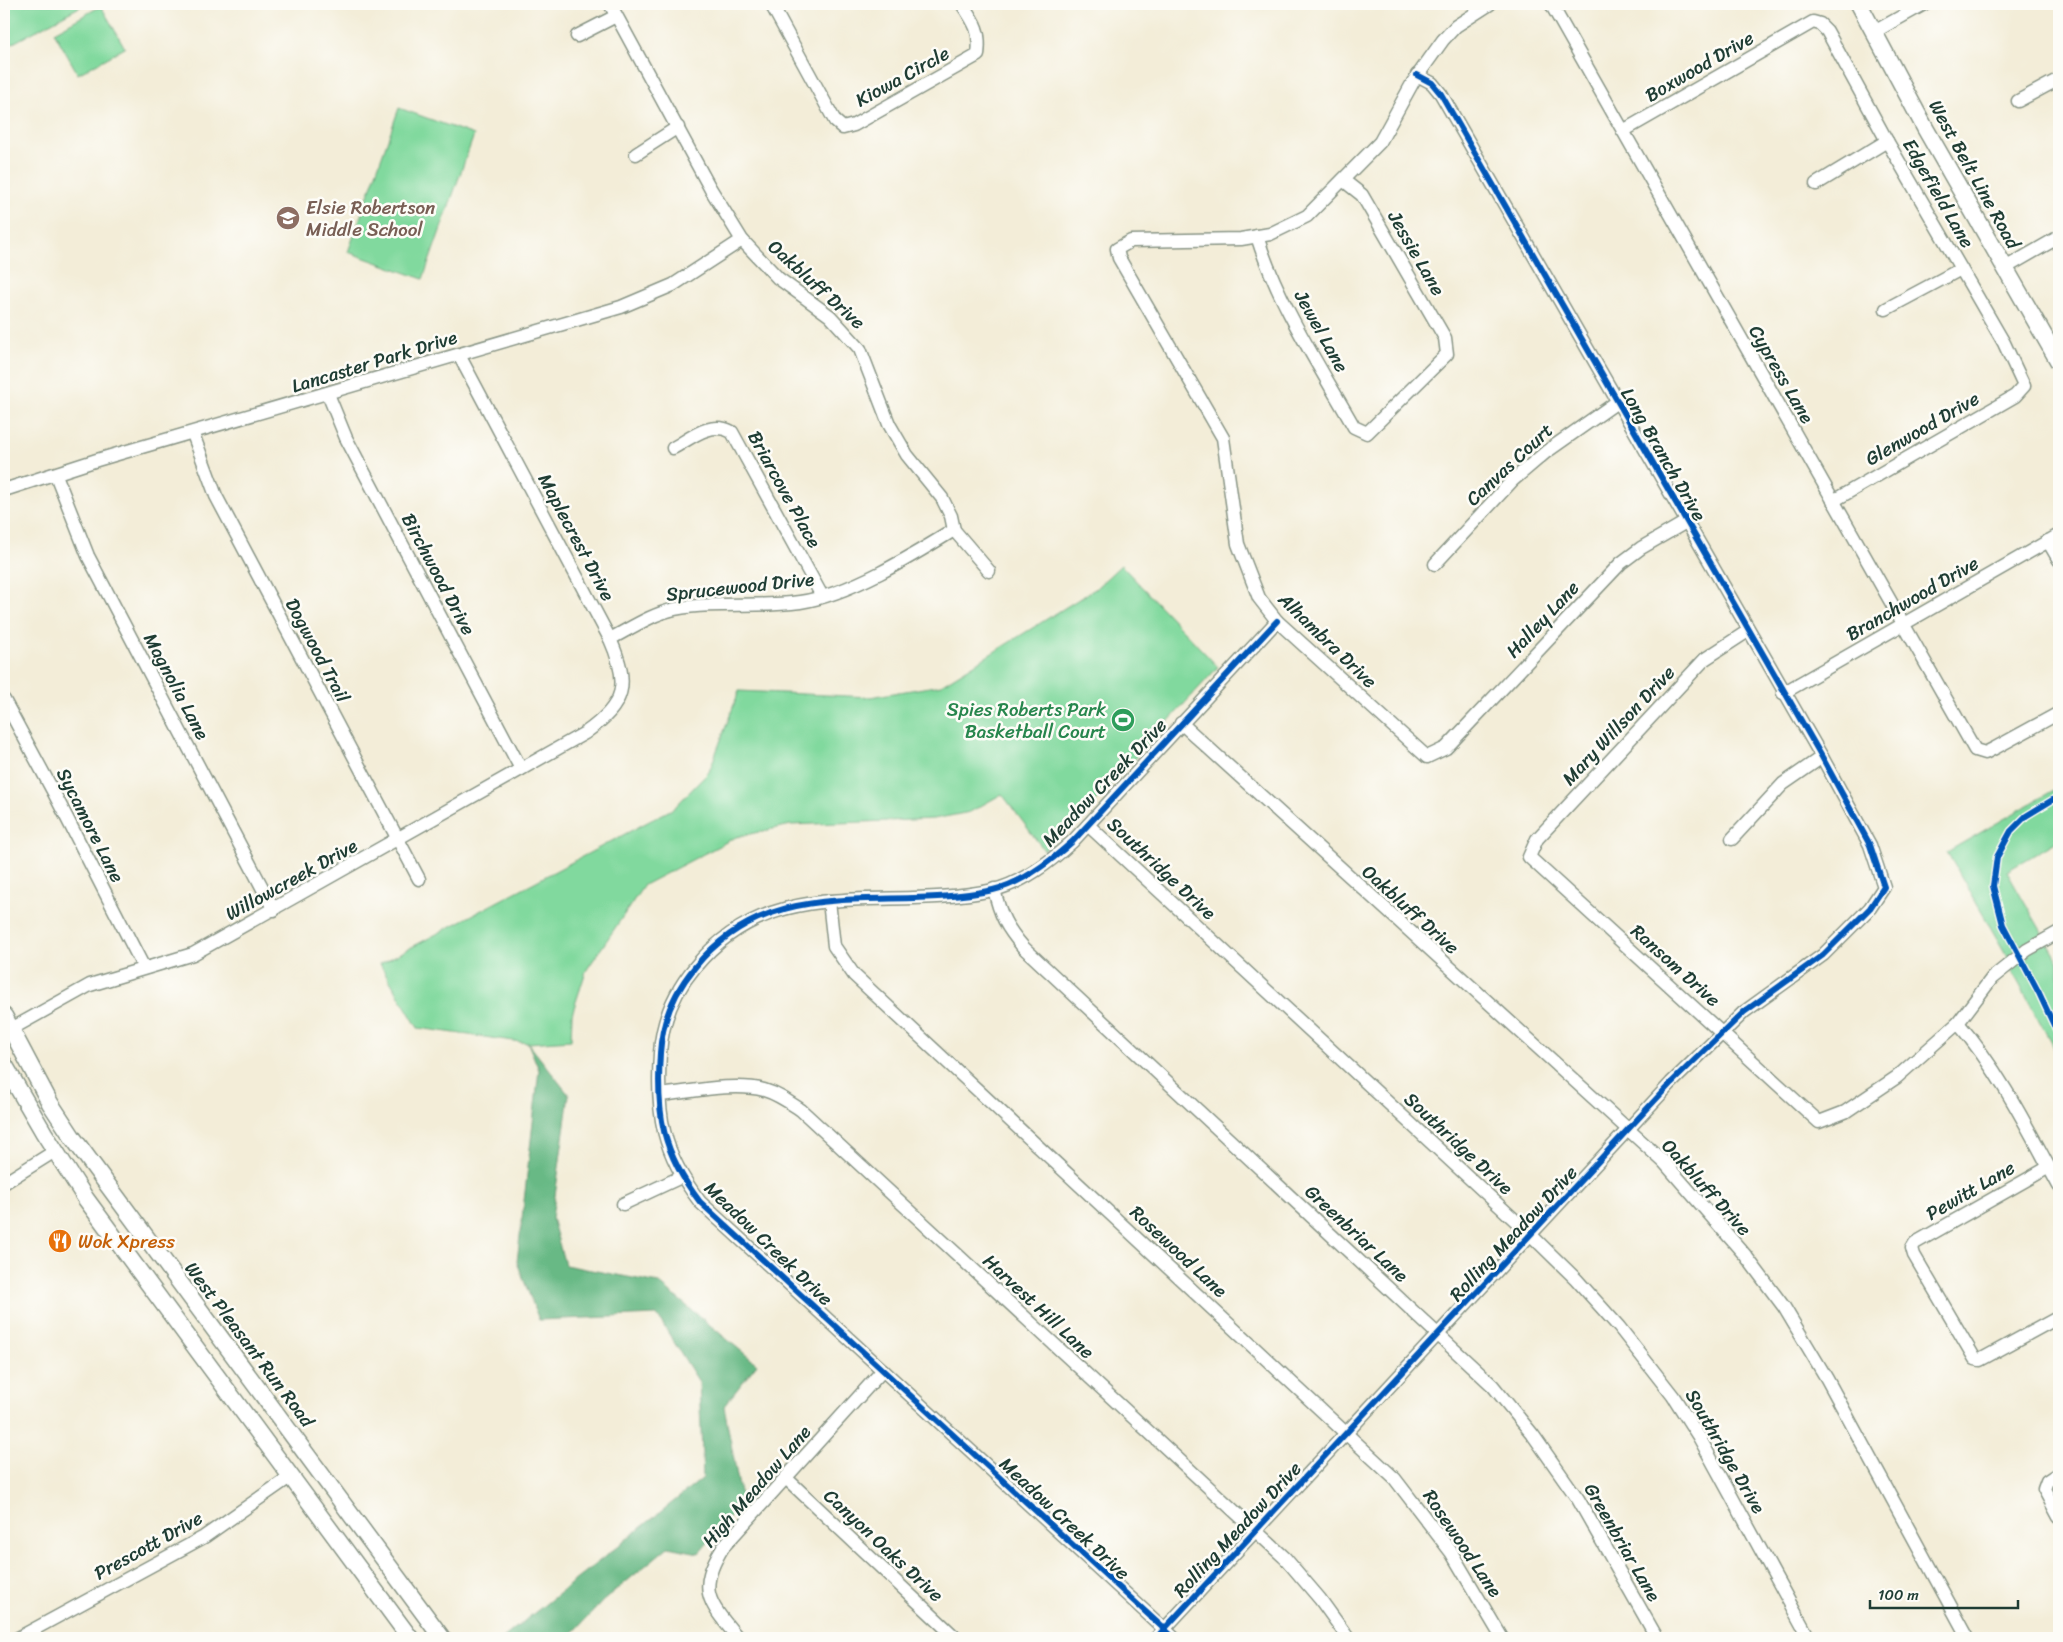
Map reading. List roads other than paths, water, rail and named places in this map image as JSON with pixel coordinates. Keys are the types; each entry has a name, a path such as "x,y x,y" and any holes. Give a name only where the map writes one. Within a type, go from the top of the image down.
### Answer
{"main road":[{"name":"West Belt Line Road","path":"1860,4 1925,128 2059,362"},
{"name":"West Pleasant Run Road","path":"6,1026 50,1103 73,1138 442,1638"},
{"path":"4,1064 86,1199 406,1632 422,1612"},
{"path":"56,1151 73,1138"},
{"path":"168,1309 187,1294"},
{"path":"291,1476 312,1460"}],"street":[{"name":"Oakbluff Drive","path":"610,4 710,188 742,240 778,278 830,316 860,349 889,424 907,455 942,498 952,516 954,530 989,571"},
{"name":"Kiowa Circle","path":"771,4 835,121 843,128 854,125 978,55 980,40 976,24 962,4"},
{"path":"1257,236 1270,234 1307,216 1380,142 1417,75 1443,40 1456,26 1490,4"},
{"name":"Cypress Lane","path":"1551,4 1975,750 1985,753 2059,713"},
{"path":"1874,32 1924,4"},
{"path":"577,36 616,16"},
{"name":"Boxwood Drive","path":"1622,131 1813,22 1820,24"},
{"name":"Edgefield Lane","path":"1820,24 1828,31 1887,141 2004,343 2022,382"},
{"name":"Long Branch Drive","path":"1417,75 1432,83 1441,94 1783,693 1822,757 1870,845 1873,857"},
{"path":"2018,102 2059,79"},
{"path":"636,154 678,127"},
{"path":"1816,184 1887,141"},
{"name":"Jessie Lane","path":"1343,180 1362,195 1445,338 1448,354 1367,433"},
{"name":"Alhambra Drive","path":"1257,236 1241,240 1131,241 1117,249 1119,258 1223,438 1238,544 1259,598 1277,621 1427,757 1436,754"},
{"name":"Jewel Lane","path":"1257,236 1266,263 1284,301 1335,394 1354,427 1367,433"},
{"path":"2005,268 2059,237"},
{"name":"Lancaster Park Drive","path":"4,490 56,475 97,460 193,434 621,307 673,285 742,240"},
{"path":"1886,309 1961,269"},
{"name":"Maplecrest Drive","path":"459,355 610,639 619,660 623,678 620,693 613,708 603,721 585,733"},
{"name":"Glenwood Drive","path":"1833,501 2015,396 2024,386 2022,382"},
{"name":"Birchwood Drive","path":"328,394 351,447 521,769"},
{"name":"Canvas Court","path":"1435,564 1513,480 1546,452 1617,402"},
{"name":"Briarcove Place","path":"673,448 708,428 723,427 732,432 822,596"},
{"name":"Dogwood Trail","path":"193,434 216,496 419,879"},
{"name":"Magnolia Lane","path":"56,475 72,519 93,564 274,910"},
{"name":"Halley Lane","path":"1436,754 1446,748 1621,563 1641,548 1686,522"},
{"name":"Sprucewood Drive","path":"610,639 652,616 674,609 697,606 800,602 822,596 847,588 954,530"},
{"path":"2054,538 2059,560"},
{"name":"Branchwood Drive","path":"1783,693 2054,538"},
{"name":"Meadow Creek Drive","path":"1174,1638 1160,1634 883,1370 700,1202 681,1177 670,1155 662,1123 660,1095 663,1028 684,980 704,956 730,932 756,917 784,907 829,902 960,895 994,890 1012,883 1041,867 1059,854 1088,825 1277,621"},
{"name":"Mary Willson Drive","path":"1529,857 1537,839 1705,659 1748,631"},
{"name":"Sycamore Lane","path":"4,700 144,968"},
{"name":"Oakbluff Drive","path":"1181,723 1627,1131 1664,1162 1695,1196 1784,1307 1827,1379 1968,1638"},
{"name":"Willowcreek Drive","path":"6,1026 90,985 193,954 585,733"},
{"path":"1732,839 1783,784 1822,757"},
{"name":"Southridge Drive","path":"1088,825 1531,1235 1576,1279 1619,1327 1673,1396 1699,1437 1809,1638"},
{"name":"Ransom Drive","path":"1529,857 1819,1122 1844,1112 1897,1077 1958,1023"},
{"name":"Rolling Meadow Drive","path":"1160,1634 1256,1533 1671,1083 1744,1012 1824,955 1870,908 1884,887 1873,857"},
{"name":"Greenbriar Lane","path":"994,890 1000,914 1010,932 1024,948 1439,1334 1492,1386 1533,1435 1578,1499 1657,1638"},
{"name":"Rosewood Lane","path":"829,902 834,946 854,975 1395,1479 1425,1516 1466,1576 1502,1638"},
{"path":"2059,932 2027,950 1992,978 1958,1023 1982,1050 2059,1186"},
{"name":"Harvest Hill Lane","path":"660,1095 726,1088 762,1090 781,1096 801,1110 1285,1558 1348,1638"},
{"path":"4,1183 56,1151"},
{"name":"Pewitt Lane","path":"2049,1167 1915,1243 1912,1248 1914,1255 1975,1359 1980,1360 2059,1317"},
{"path":"623,1204 681,1177"},
{"name":"High Meadow Lane","path":"738,1638 710,1603 708,1589 712,1565 723,1547 883,1370"},
{"path":"2059,1473 2047,1481 2044,1488 2059,1517"},
{"name":"Prescott Drive","path":"18,1638 204,1537 291,1476"},
{"name":"Canyon Oaks Drive","path":"786,1479 956,1638"}],"place":[{"name":"Elsie Robertson Middle School","path":"288,218"},
{"name":"Spies Roberts Park Basketball Court","path":"1123,720"},
{"name":"Wok Xpress","path":"60,1241"}]}
